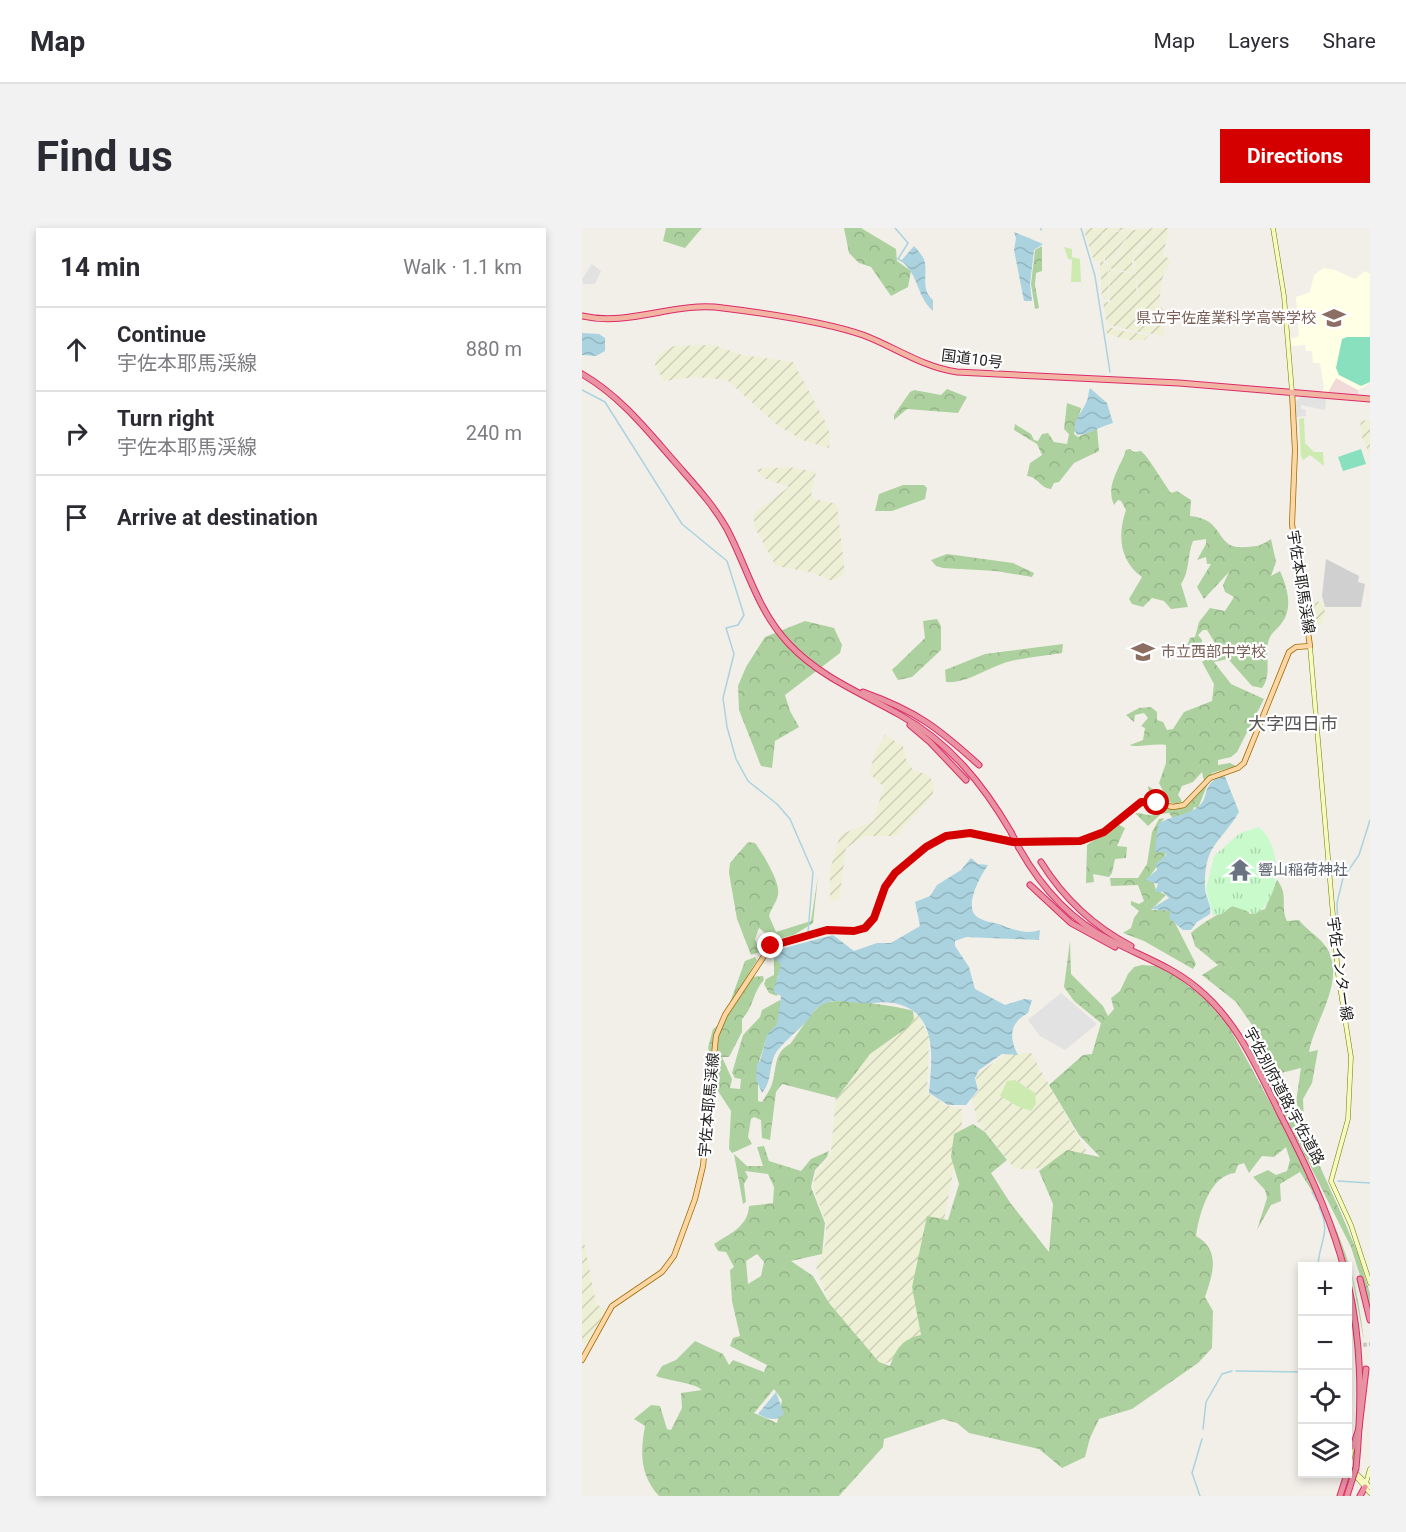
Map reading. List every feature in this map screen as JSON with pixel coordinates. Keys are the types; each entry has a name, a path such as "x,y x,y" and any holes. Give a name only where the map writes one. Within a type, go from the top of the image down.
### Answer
{"highway":[{"name":"国道10号","path":"582,316 617,320 683,307 716,307 853,332 927,365 957,372 1179,383 1370,399"},
{"name":"宇佐別府道路;宇佐道路","path":"582,374 625,406 712,505 727,530 753,590 769,620 795,651 821,672 884,706 938,741 961,762 984,789 1043,885 1075,917 1110,940 1162,964 1200,990 1236,1030 1328,1206 1344,1242"},
{"path":"821,672 916,714 935,727 979,765"},
{"path":"884,706 930,742 966,780"},
{"path":"1041,862 1061,891 1088,918 1109,934 1162,964"},
{"path":"1030,885 1055,910 1084,931 1119,948 1162,964"},
{"path":"1357,1272 1368,1322"},
{"path":"1353,1447 1364,1396 1368,1358"},
{"path":"1347,1496 1356,1468 1367,1415 1368,1358"},
{"path":"1340,1496 1345,1478"},
{"path":"1360,1496 1367,1486"}],"main road":[{"path":"1273,228 1284,297 1292,392"},
{"name":"宇佐本耶馬渓線","path":"582,1360 612,1306 662,1272 674,1256 695,1199 703,1166 716,1036 725,1016 770,947 827,930 854,931 865,928 874,918 885,887 895,873 926,847 946,836 970,833 1013,842 1080,841 1104,832 1141,802 1175,808 1186,804 1210,778 1244,763 1289,652 1297,647 1310,646 1292,524 1291,497 1295,450 1292,392"},
{"name":"宇佐インター線","path":"1310,646 1336,955 1351,1057 1348,1119 1331,1181 1351,1225 1370,1283"},
{"path":"1352,1451 1360,1376 1359,1348 1363,1345"},
{"path":"1367,1486 1370,1469"},
{"path":"1352,1474 1367,1486 1370,1493"}],"shaded area":[{"path":"1087,228 1138,228 1101,233 1106,248 1104,233 1155,228 1151,238 1156,228 1169,228 1163,255 1171,260 1162,279 1159,304 1151,306 1160,305 1162,309 1166,320 1163,336 1142,332 1141,326 1141,332 1138,332 1109,325 1105,317 1103,301 1110,303 1109,270 1136,274 1134,259 1141,245 1148,242 1142,242 1136,251 1132,262 1135,273 1108,268 1107,260 1118,257 1129,232 1115,257 1107,259 1105,262 1104,252 1103,262 1107,265 1109,282 1107,301 1102,298 1100,262 1094,261 1085,234"},
{"path":"592,264 601,271 595,284 583,284 582,279"},
{"name":"県立宇佐産業科学高等学校","path":"1323,268 1335,270 1355,279 1365,271 1370,274 1370,383 1358,390 1336,378 1328,392 1322,392 1324,387 1320,363 1313,363 1312,351 1306,351 1305,345 1291,346 1291,339 1299,336 1296,297 1310,292 1314,275"},
{"path":"1105,326 1149,335 1145,340 1127,340 1107,334"},
{"path":"714,345 742,355 793,362 824,419 830,434 829,448 802,440 777,425 727,380 696,377 664,381 655,365 658,355 674,346"},
{"path":"1336,378 1358,390 1358,395 1328,392"},
{"path":"1301,397 1326,399 1325,410 1301,405 1301,409 1306,410 1306,416 1296,417 1295,402"},
{"path":"1370,420 1370,456 1362,437 1360,421"},
{"path":"789,467 816,472 811,495 814,499 837,504 845,574 832,581 810,572 776,566 754,526 754,513 789,487 763,478 756,469"},
{"path":"1326,559 1359,576 1358,582 1365,584 1361,607 1325,607 1322,596"},
{"path":"1307,601 1322,602 1325,612 1322,625 1311,622"},
{"path":"885,735 903,746 906,759 913,770 928,775 935,784 932,796 896,836 865,836 846,848 839,900 830,902 830,870 840,835 873,821 884,787 869,773 875,753"},
{"path":"1061,993 1097,1024 1065,1050 1040,1036 1028,1020"},
{"path":"917,1013 929,1037 927,1093 948,1106 962,1109 962,1124 922,1338 889,1362 875,1368 835,1321 816,1267 826,1242 826,1222 813,1187 816,1172 828,1159 831,1151 836,1096 865,1056"},
{"path":"1031,1053 1087,1152 1081,1159 1029,1170 1014,1168 977,1121 972,1098 979,1091 976,1077 978,1073 1007,1054"},
{"path":"582,1232 596,1303 605,1311 587,1344 582,1342"}],"green space":[{"path":"666,228 702,228 685,248 663,241"},
{"path":"844,228 861,228 896,249 897,261 911,271 908,287 891,296 871,267 859,263 849,253"},
{"path":"1042,246 1042,271 1036,273 1035,285 1039,308 1035,309 1031,284 1035,250"},
{"path":"1064,247 1072,249 1072,257 1080,259 1081,282 1071,282 1072,260 1068,259"},
{"path":"1370,337 1370,382 1361,386 1339,375 1336,368 1342,339"},
{"path":"947,389 967,397 958,413 907,409 894,420 894,415 910,392 914,390 941,395"},
{"path":"1067,403 1081,408 1074,434 1078,437 1097,428 1099,451 1074,463 1051,489 1027,476 1030,463 1042,455 1037,444 1014,430 1015,424 1031,434 1034,440 1038,441 1042,434 1048,433 1054,442 1067,444 1069,434 1064,429"},
{"path":"1304,418 1305,443 1314,452 1323,452 1324,466 1310,455 1303,460 1301,456 1299,419"},
{"path":"1130,449 1134,452 1141,451 1145,455 1171,493 1177,491 1191,500 1190,516 1202,518 1210,523 1229,544 1236,547 1254,546 1271,539 1276,562 1271,576 1280,571 1288,598 1285,618 1269,640 1267,678 1262,688 1252,686 1228,659 1214,662 1231,684 1264,699 1237,752 1231,757 1218,760 1218,765 1230,763 1236,766 1212,773 1198,808 1194,807 1192,812 1174,820 1169,813 1161,814 1148,826 1135,813 1154,815 1164,807 1183,807 1194,799 1194,794 1204,781 1202,772 1193,782 1182,786 1178,795 1182,801 1178,805 1150,796 1148,786 1159,793 1163,791 1159,783 1166,763 1166,745 1130,745 1143,740 1145,728 1141,726 1148,718 1144,713 1135,715 1134,722 1126,715 1139,708 1151,707 1157,712 1157,720 1163,722 1167,730 1173,729 1184,712 1212,701 1214,684 1202,662 1206,659 1206,646 1215,643 1207,630 1203,630 1198,635 1202,640 1200,658 1198,644 1187,646 1190,638 1195,637 1199,622 1210,608 1225,611 1234,597 1225,592 1223,585 1229,572 1204,599 1197,587 1211,564 1207,564 1206,557 1197,560 1206,544 1206,539 1193,541 1186,574 1181,584 1188,607 1171,609 1164,601 1152,598 1143,607 1132,604 1129,599 1142,577 1125,556 1121,538 1126,510 1121,501 1118,500 1114,505 1111,490 1126,450"},
{"path":"1361,449 1366,464 1343,471 1338,457"},
{"path":"903,485 924,485 927,488 925,499 892,511 875,511 879,494"},
{"path":"947,554 1013,563 1034,573 1032,577 996,571 943,568 936,566 931,560"},
{"path":"937,619 941,626 941,650 912,677 898,680 892,670 925,638 923,621"},
{"path":"805,621 834,628 842,645 840,653 785,695 790,711 799,727 775,741 772,768 761,766 739,710 738,686 746,667 765,637"},
{"path":"1063,644 1062,653 1003,663 970,678 946,682 945,670 985,654"},
{"path":"1164,818 1159,826 1160,837 1156,852 1166,852 1148,879 1153,880 1156,890 1166,895 1151,910 1171,910 1170,918 1173,919 1196,964 1193,969 1144,941 1123,933 1131,928 1139,911 1131,905 1131,901 1139,904 1144,901 1138,885 1111,886 1110,878 1138,878 1147,864 1152,832 1159,819"},
{"path":"1117,824 1125,828 1117,846 1127,847 1126,858 1115,859 1109,877 1093,874 1094,882 1086,883 1087,845"},
{"path":"1259,827 1272,846 1275,859 1275,885 1271,897 1255,914 1232,906 1222,914 1213,915 1206,889 1214,856 1240,833"},
{"path":"748,842 755,843 758,847 777,883 778,895 769,916 776,932 811,921 818,876 813,923 794,935 774,940 759,928 755,939 760,952 751,955 737,919 729,873 730,863"},
{"path":"1277,880 1283,890 1287,921 1299,920 1323,943 1330,955 1333,968 1329,995 1309,1052 1318,1050 1312,1083 1303,1099 1304,1122 1296,1102 1301,1068 1277,1074 1259,1035 1236,1002 1202,975 1218,965 1195,946 1191,933 1232,906 1246,909 1250,914 1265,909"},
{"path":"1070,941 1071,974 1103,1006 1108,1016 1114,1009 1111,998 1120,991 1134,967 1158,966 1179,978 1206,1000 1228,1025 1315,1185 1317,1199 1300,1172 1280,1184 1281,1201 1271,1205 1257,1230 1267,1198 1265,1190 1253,1177 1268,1170 1276,1175 1287,1171 1290,1160 1286,1147 1274,1157 1262,1156 1249,1173 1244,1163 1238,1165 1235,1173 1226,1175 1212,1188 1203,1207 1196,1236 1204,1242 1212,1255 1212,1271 1205,1297 1213,1311 1212,1348 1198,1363 1132,1409 1099,1419 1090,1438 1085,1457 1062,1468 1039,1449 969,1433 957,1423 943,1419 884,1439 883,1447 839,1496 659,1496 648,1480 643,1463 642,1445 645,1426 634,1419 651,1405 660,1406 667,1429 671,1430 682,1408 681,1393 702,1390 656,1376 662,1366 676,1360 695,1341 723,1354 729,1365 733,1360 764,1372 767,1365 730,1346 733,1338 740,1336 732,1301 730,1270 734,1267 726,1252 718,1251 714,1244 741,1225 749,1206 773,1203 774,1187 768,1174 745,1171 748,1177 744,1184 746,1202 743,1204 734,1154 747,1166 763,1166 757,1147 764,1146 769,1161 801,1171 811,1159 829,1151 827,1157 815,1170 811,1187 825,1223 822,1254 791,1261 813,1276 829,1303 879,1362 890,1366 904,1342 921,1335 912,1287 927,1216 948,1220 959,1184 951,1157 954,1134 973,1124 985,1132 1007,1160 991,1173 1011,1204 1049,1252 1053,1204 1039,1171 1067,1150 1100,1157 1079,1135 1049,1085 1083,1055 1092,1054 1101,1023 1074,1001 1064,987","holes":["757,1254 764,1262 761,1276 748,1284 746,1261","774,1389 782,1400 777,1423 754,1413"]},
{"path":"755,957 757,960 728,1008 745,961"},
{"path":"774,958 783,963 783,970 777,977 780,987 777,996 769,993 764,984 766,979 774,975"},
{"path":"763,976 764,980 742,1019 742,1032 729,1057 722,1057 732,1079 730,1088 740,1089 741,1079 735,1078 732,1073 743,1035 760,1017 762,1010 780,1000 783,1004 778,1023 766,1039 758,1065 758,1101 762,1102 771,1086 776,1062 781,1052 822,1004 852,1001 894,1007 913,1011 914,1019 908,1027 870,1054 837,1098 782,1084 776,1092 770,1140 762,1138 761,1120 754,1117 751,1119 748,1137 752,1144 732,1153 729,1149 731,1111 716,1088 713,1063 708,1048 713,1029 721,1023 752,977"},
{"path":"1015,1080 1035,1093 1036,1104 1031,1111 1000,1096 1007,1081"},
{"path":"1273,1085 1296,1113 1341,1213 1358,1254 1370,1293 1370,1307 1351,1247 1272,1090"},
{"path":"1325,1205 1340,1239 1346,1262"},
{"path":"1352,1275 1359,1304 1364,1341 1352,1277"}],"water":[{"path":"1014,232 1043,244 1034,250 1030,284 1032,301 1024,301 1014,250 1016,238"},
{"path":"914,246 924,261 926,287 933,300 933,311 923,299 911,272 901,261"},
{"path":"582,333 599,334 605,338 605,351 596,356 582,355"},
{"path":"1090,388 1107,403 1113,423 1086,434 1077,435 1075,423 1087,401"},
{"path":"1224,774 1239,812 1214,845 1207,862 1205,887 1210,914 1197,922 1191,930 1183,930 1169,918 1171,911 1151,909 1169,898 1163,892 1155,892 1158,884 1145,880 1157,870 1156,864 1166,855 1165,852 1155,852 1158,825 1167,819 1194,810 1202,802 1208,786"},
{"path":"971,858 978,864 988,865 973,898 973,911 976,916 1019,931 1040,930 1039,940 966,937 955,941 955,946 969,967 975,989 1005,1005 1024,999 1032,1000 1028,1013 1017,1021 1012,1031 1013,1043 1018,1055 1002,1054 979,1070 975,1078 978,1090 966,1105 948,1105 929,1093 931,1052 929,1038 918,1016 908,1008 893,1003 833,1001 817,1008 777,1051 772,1061 768,1083 762,1093 756,1079 757,1064 760,1061 767,1035 777,1024 781,996 773,992 781,965 772,955 773,951 833,935 854,951 877,943 891,943 920,926 915,902 930,896 937,885 961,870"},
{"path":"776,1392 784,1414 771,1419 758,1414"}],"waterway":[{"path":"895,228 908,243 898,259 902,261"},
{"path":"1081,228 1095,276 1110,372"},
{"path":"582,390 605,402 682,524 727,561 744,615 738,625 726,628 734,654 723,698 727,727 736,759 748,781 777,804 790,819 813,872 808,933"},
{"path":"1338,932 1337,903 1343,878 1359,855 1370,820"},
{"path":"1338,1181 1370,1183"},
{"path":"1312,1192 1317,1201"},
{"path":"1318,1262 1325,1231 1319,1207"},
{"path":"1203,1429 1206,1402 1222,1374 1232,1371"},
{"path":"1236,1371 1298,1372"},
{"path":"1200,1496 1192,1473 1202,1439"}],"tunnel":[{"path":"1363,1345 1370,1344"}],"place":[{"name":"県立宇佐産業科学高等学校","path":"1334,318"},
{"name":"市立西部中学校","path":"1143,652"},
{"name":"響山稲荷神社","path":"1240,870"}],"district":[{"name":"大字四日市","path":"1293,724"}],"route":[{"path":"771,946 827,930 854,931 865,928 874,918 885,887 895,873 926,847 946,836 957,833 978,833 1013,842 1080,841 1104,832 1141,802 1157,803"}]}
